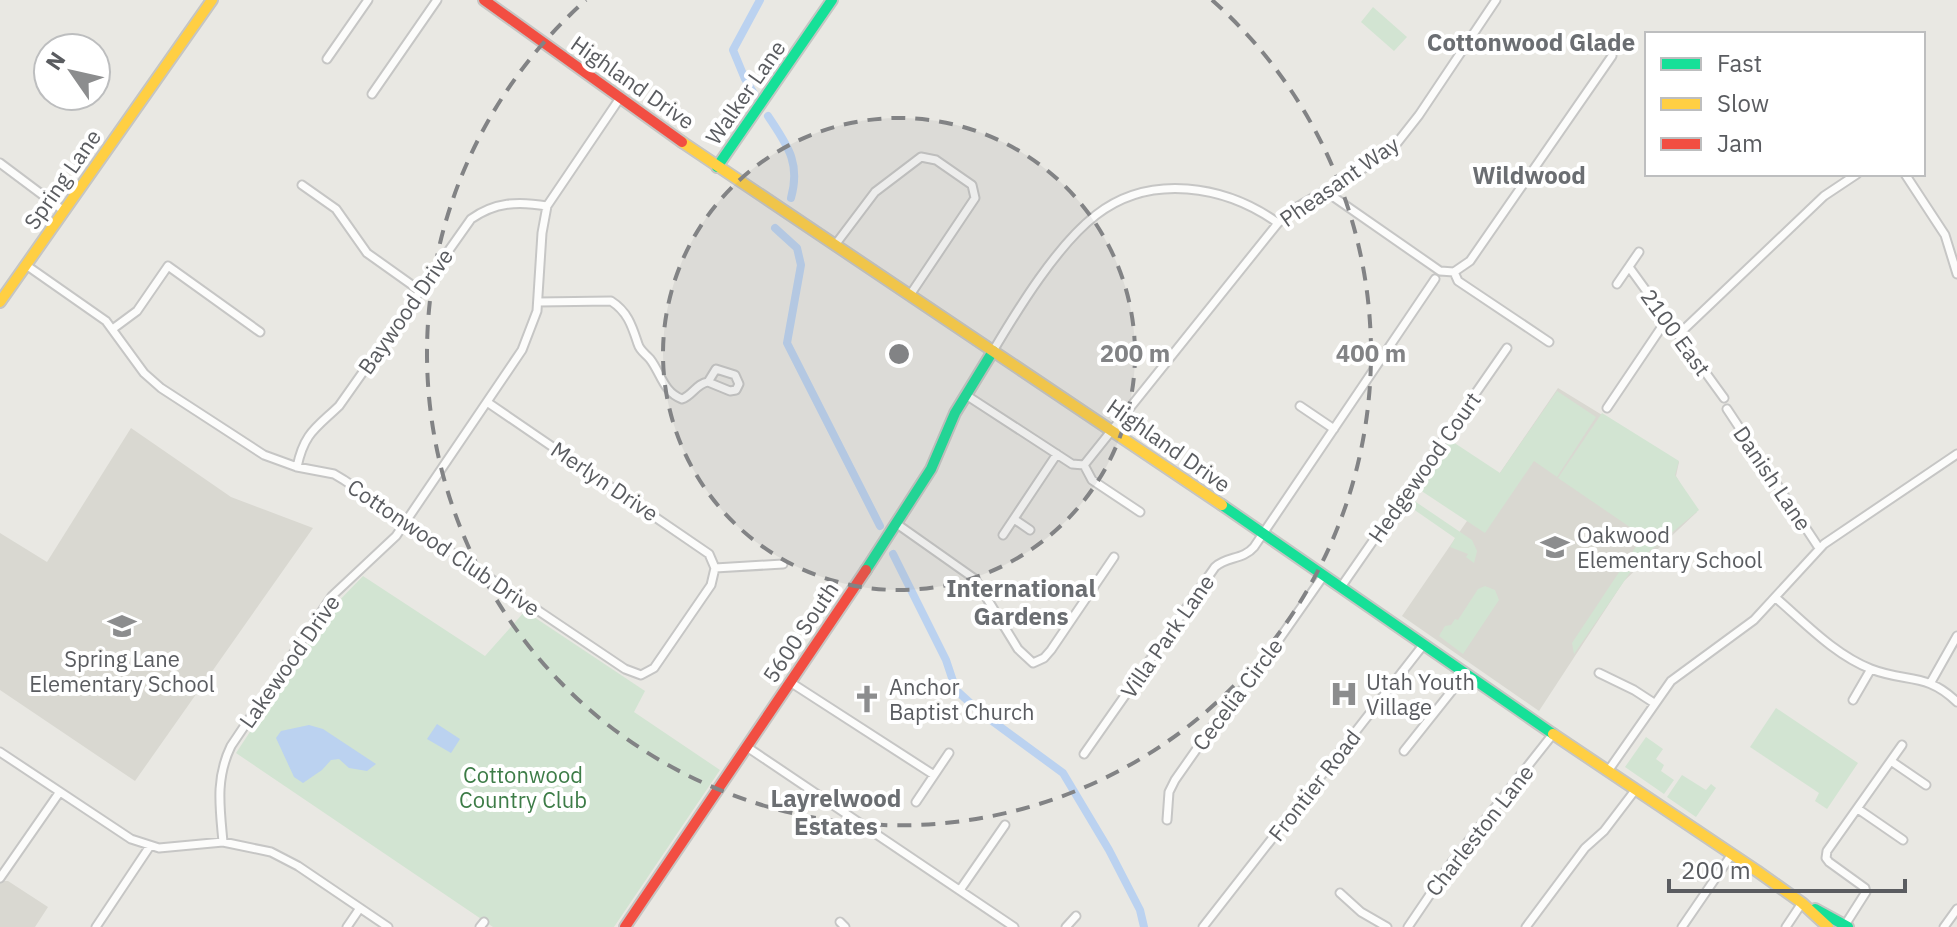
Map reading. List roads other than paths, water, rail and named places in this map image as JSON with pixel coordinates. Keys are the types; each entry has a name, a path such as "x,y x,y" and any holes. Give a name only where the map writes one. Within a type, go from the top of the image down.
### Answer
{"main road":[{"name":"Spring Lane","path":"0,302 212,0"},
{"name":"Highland Drive","path":"484,0 717,167 1113,430 1262,535 1732,854 1802,903 1828,927"},
{"name":"Walker Lane","path":"717,167 832,0"},
{"name":"5600 South","path":"625,927 924,483 950,423 993,351"},
{"path":"1802,903 1847,926"}],"street":[{"path":"327,59 368,0"},
{"path":"372,94 437,0"},
{"name":"Pheasant Way","path":"1084,465 1278,223 1297,207 1380,157 1404,135 1496,0"},
{"path":"1325,191 1440,271 1454,272 1470,261 1612,56"},
{"name":"Lakewood Drive","path":"223,842 219,790 231,746 332,596 385,549 406,522 526,343 538,302 547,206 620,98"},
{"path":"835,245 881,187 921,157 936,160 972,185 975,198 910,295"},
{"path":"0,163 64,211"},
{"path":"1678,335 1824,196 1854,176"},
{"path":"1906,176 1945,235 1957,274"},
{"path":"302,185 336,209 367,253 419,290"},
{"path":"993,351 1013,318 1073,236 1101,211 1127,198 1167,189 1205,190 1248,205 1278,223"},
{"name":"Baywood Drive","path":"297,467 304,441 311,430 339,406 461,230 481,211 497,205 547,206"},
{"path":"1617,284 1639,252"},
{"name":"Cottonwood Club Drive","path":"26,265 114,328 144,373 161,388 253,449 297,467 334,474 625,669 641,675 654,668 711,585 715,568"},
{"path":"114,328 137,311 168,266 260,332"},
{"name":"2100 East","path":"1629,267 1724,398"},
{"path":"1454,272 1458,281 1549,342"},
{"name":"Villa Park Lane","path":"1084,754 1215,567 1220,562 1248,554 1435,279"},
{"path":"538,302 611,301 632,324 640,349 675,396 685,399 701,384 708,382"},
{"path":"1607,408 1667,319"},
{"name":"Hedgewood Court","path":"1341,587 1507,348"},
{"path":"966,395 1072,464 1084,465 1094,481 1140,512"},
{"name":"Merlyn Drive","path":"487,402 704,549 715,568"},
{"path":"1300,406 1334,429"},
{"name":"Danish Lane","path":"1727,409 1819,548"},
{"path":"1003,535 1057,454"},
{"path":"1608,771 1654,703 1676,677 1754,620 1819,548 1957,454"},
{"path":"1014,519 1030,530"},
{"path":"897,524 975,579 1018,649 1033,663 1051,650 1114,557"},
{"path":"715,568 783,564"},
{"name":"Cecelia Circle","path":"1167,820 1169,792 1175,780 1221,714 1250,681 1324,575"},
{"path":"1776,598 1839,651 1871,669 1931,682 1957,702"},
{"path":"1931,682 1957,636"},
{"name":"Frontier Road","path":"1203,927 1424,644"},
{"path":"1853,700 1871,669"},
{"path":"1404,751 1466,673"},
{"path":"1599,673 1654,703"},
{"path":"790,682 934,775"},
{"name":"Charleston Lane","path":"1408,927 1452,862 1553,734"},
{"path":"1847,926 1866,892 1865,888 1826,858 1827,851 1902,745"},
{"path":"747,747 1014,927"},
{"path":"0,752 118,832 150,846 174,848 223,842 282,857 388,927"},
{"path":"916,802 949,753"},
{"path":"1891,761 1926,785"},
{"path":"1526,927 1585,848 1604,831 1636,789"},
{"path":"0,878 59,793"},
{"path":"1858,809 1903,840"},
{"path":"960,890 1005,825"},
{"path":"96,927 150,846"},
{"path":"1682,927 1732,854"},
{"path":"1340,893 1361,912 1387,927"},
{"path":"1786,927 1802,903"},
{"path":"347,927 360,908"},
{"path":"1944,927 1957,909"},
{"path":"1066,927 1076,916"}],"water":[{"path":"437,724 460,739 451,753 427,739"},
{"path":"309,725 323,729 376,764 367,771 349,768 339,759 331,760 303,783 294,777 276,738 281,731"}],"waterway":[{"path":"755,95 733,50 760,0"},
{"path":"768,116 786,145 793,164 791,198"},
{"path":"775,228 797,248 801,265 787,343 880,526"},
{"path":"893,554 946,660 956,690 980,712 1063,773 1109,850 1140,910 1144,927"}],"place":[{"name":"Oakwood Elementary School","path":"1555,547"},
{"name":"Spring Lane Elementary School","path":"122,626"},
{"name":"Utah Youth Village","path":"1344,694"},
{"name":"Anchor Baptist Church","path":"867,699"}],"district":[{"name":"Cottonwood Glade","path":"1531,42"},
{"name":"Wildwood","path":"1529,175"},
{"name":"International Gardens","path":"1021,602"},
{"name":"Layrelwood Estates","path":"836,812"}],"park label":[{"name":"Cottonwood Country Club","path":"523,786"}]}
